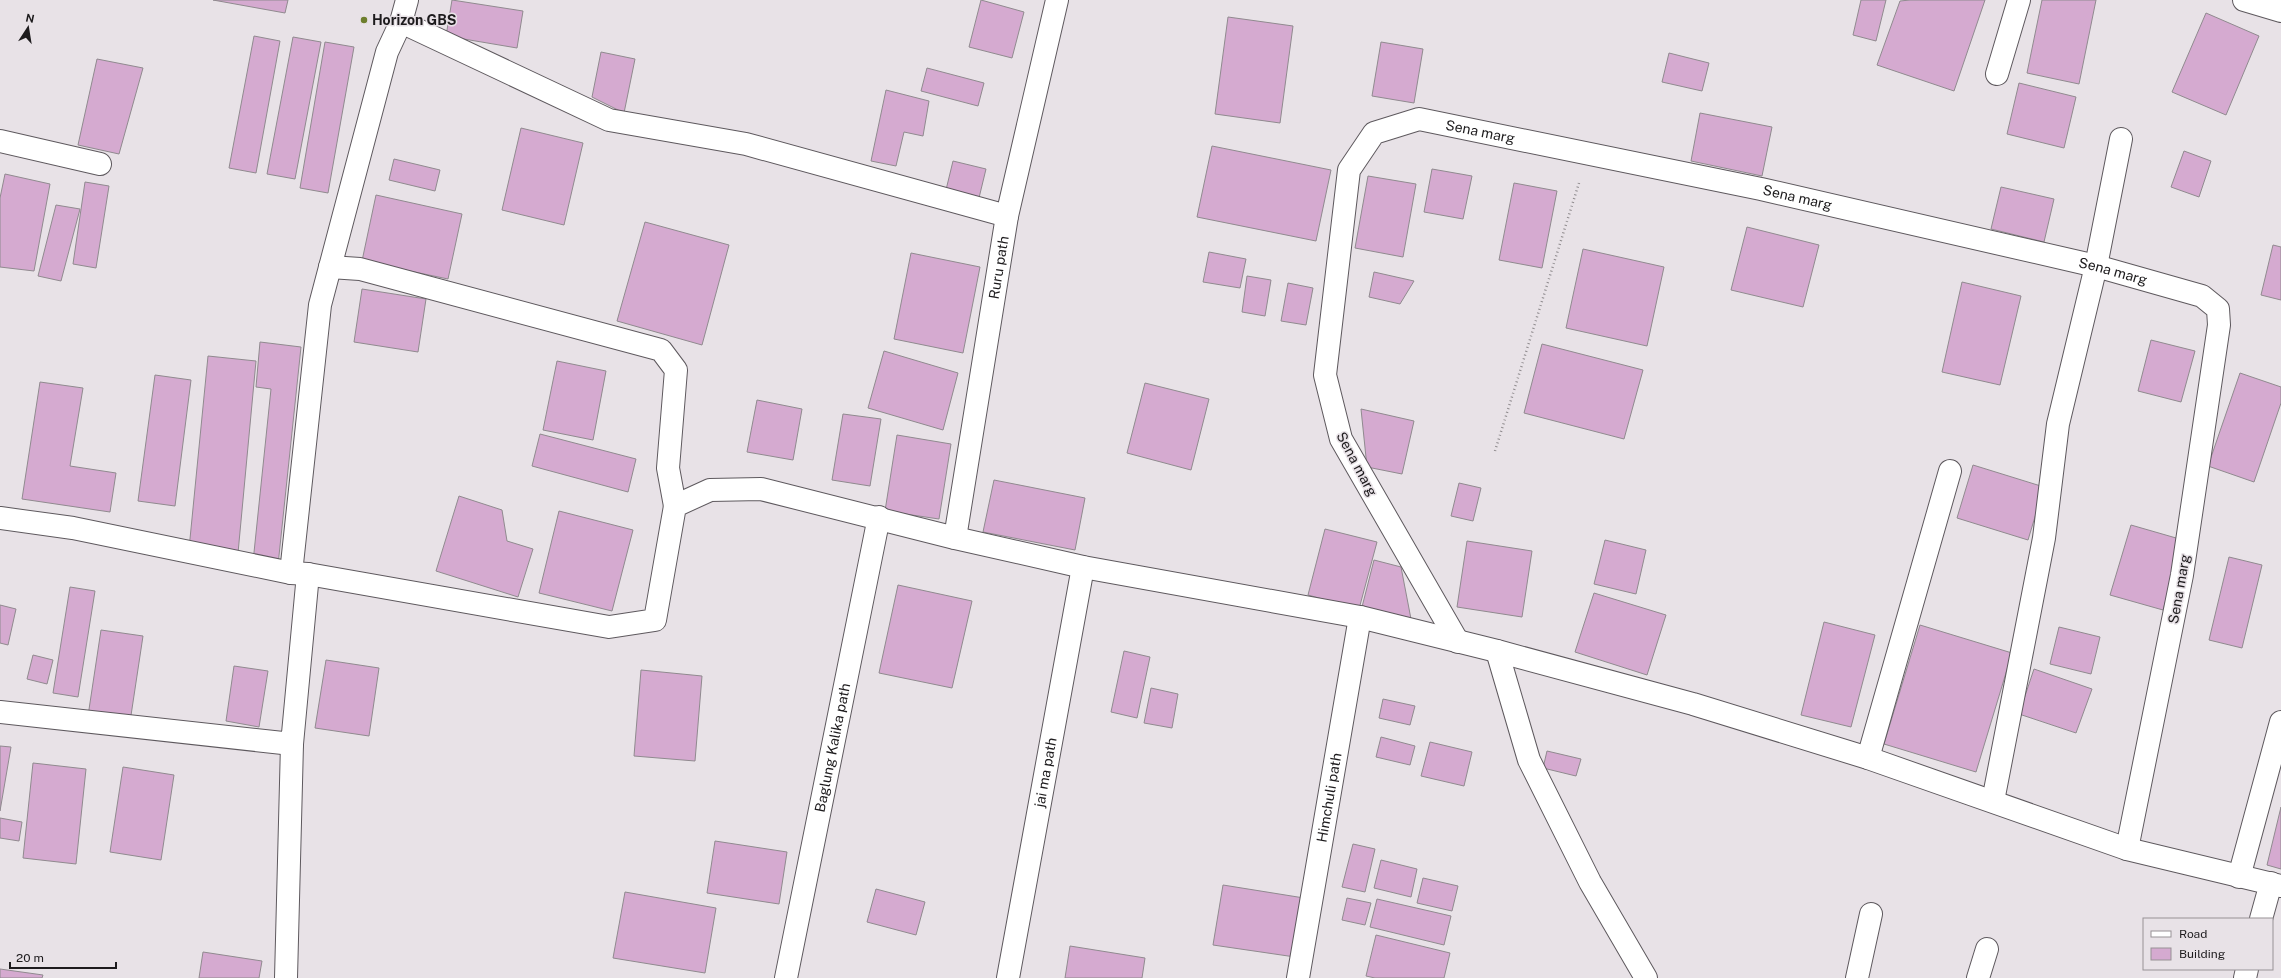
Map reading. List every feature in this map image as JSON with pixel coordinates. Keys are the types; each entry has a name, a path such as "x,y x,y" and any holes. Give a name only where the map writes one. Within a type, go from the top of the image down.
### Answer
{"street":[{"path":"286,978 292,744 300,574 320,305 387,52 401,22 407,0"},
{"name":"Ruru path","path":"955,538 1007,216 1057,0"},
{"path":"1997,74 2019,0"},
{"path":"2244,0 2281,11"},
{"path":"401,22 609,120 746,144 1007,216"},
{"name":"Sena marg","path":"1458,642 1341,439 1325,375 1349,170 1374,133 1419,119 1761,189 2096,266 2202,296 2218,309 2219,325 2182,575 2127,849"},
{"path":"1993,801 2044,538 2058,424 2096,266 2121,139"},
{"path":"0,141 100,164"},
{"path":"0,518 73,528 300,574 609,627 655,620 675,506 668,468 676,370 661,350 360,269 330,267"},
{"path":"1868,758 1950,471"},
{"path":"675,506 710,490 761,489 879,517 955,538 1082,567 1360,617 1497,651 1693,704 1868,758 2127,849 2239,877 2276,884 2261,918"},
{"name":"Baglung Kalika path","path":"786,978 879,517"},
{"name":"jai ma path","path":"1008,978 1082,567"},
{"name":"Himchuli path","path":"1298,978 1360,617"},
{"path":"1497,651 1529,760 1590,882 1646,978"},
{"path":"0,712 292,744"},
{"path":"2239,877 2281,722"},
{"path":"1858,978 1871,914"},
{"path":"1978,978 1987,949"}],"path":[{"path":"1495,451 1588,154"}],"building":[{"path":"213,0 288,0 285,13"},
{"path":"452,0 523,11 517,48 446,36"},
{"path":"981,0 1024,12 1012,58 969,47"},
{"path":"1861,0 1886,0 1876,41 1853,35"},
{"path":"1985,0 1954,91 1877,65 1900,1"},
{"path":"2042,0 2096,0 2079,84 2027,73"},
{"path":"2206,13 2259,36 2226,115 2172,92"},
{"path":"1228,17 1293,26 1280,123 1215,114"},
{"path":"254,36 280,41 256,173 229,168"},
{"path":"293,37 321,42 295,179 267,174"},
{"path":"325,42 354,47 328,193 300,188"},
{"path":"1381,42 1423,49 1414,103 1372,96"},
{"path":"601,52 635,59 624,113 592,97"},
{"path":"1669,53 1709,63 1702,91 1662,82"},
{"path":"97,59 143,68 119,154 78,145"},
{"path":"927,68 984,83 978,106 921,91"},
{"path":"2019,83 2076,97 2064,148 2007,134"},
{"path":"886,90 929,101 923,136 904,132 896,166 871,161"},
{"path":"1700,113 1772,127 1762,176 1691,161"},
{"path":"521,128 583,143 564,225 502,210"},
{"path":"1212,146 1331,170 1316,241 1197,217"},
{"path":"2184,151 2211,161 2199,197 2171,187"},
{"path":"394,159 440,170 435,191 389,180"},
{"path":"953,161 986,169 978,202 945,194"},
{"path":"1432,169 1472,176 1463,219 1424,212"},
{"path":"5,174 50,184 34,271 0,267 0,198"},
{"path":"1368,176 1416,184 1403,257 1355,248"},
{"path":"85,182 109,186 96,268 73,264"},
{"path":"1514,183 1557,191 1542,268 1499,260"},
{"path":"2001,187 2054,199 2044,242 1991,229"},
{"path":"376,195 462,214 448,279 362,261"},
{"path":"56,205 80,209 61,281 38,276"},
{"path":"645,222 729,245 702,345 617,321"},
{"path":"1747,227 1819,245 1803,307 1731,290"},
{"path":"2273,245 2281,247 2281,300 2261,295"},
{"path":"1583,249 1664,267 1647,346 1566,328"},
{"path":"1209,252 1246,259 1240,288 1203,282"},
{"path":"911,253 980,267 963,353 894,339"},
{"path":"1374,272 1414,281 1400,304 1369,297"},
{"path":"1247,276 1271,280 1265,316 1242,312"},
{"path":"1962,282 2021,296 2000,385 1942,372"},
{"path":"1288,283 1313,288 1306,325 1281,321"},
{"path":"362,289 426,299 418,352 354,342"},
{"path":"2151,340 2195,351 2181,402 2138,391"},
{"path":"260,342 301,347 278,565 253,562 271,389 256,387"},
{"path":"1542,344 1643,370 1624,439 1524,413"},
{"path":"884,351 958,373 943,430 868,408"},
{"path":"208,356 256,361 238,553 189,549"},
{"path":"557,361 606,371 593,440 543,430"},
{"path":"2240,373 2281,387 2281,403 2254,482 2208,466"},
{"path":"155,375 191,380 175,506 138,501"},
{"path":"40,382 83,388 70,466 116,473 110,512 22,499"},
{"path":"1145,383 1209,399 1191,470 1127,453"},
{"path":"757,400 802,409 793,460 747,452"},
{"path":"1361,409 1414,421 1402,474 1367,467"},
{"path":"843,414 881,419 870,486 832,480"},
{"path":"540,434 636,459 628,492 532,466"},
{"path":"897,435 951,444 939,519 885,511"},
{"path":"1973,465 2044,487 2028,540 1957,518"},
{"path":"994,480 1085,498 1075,550 983,532"},
{"path":"1459,483 1481,488 1473,521 1451,516"},
{"path":"459,496 502,510 507,541 533,549 518,597 436,571"},
{"path":"559,511 633,530 612,611 539,593"},
{"path":"2131,525 2183,540 2163,610 2110,595"},
{"path":"1325,529 1377,542 1359,609 1308,595"},
{"path":"1605,540 1646,550 1636,594 1594,584"},
{"path":"1467,541 1532,551 1522,617 1457,607"},
{"path":"2229,557 2262,565 2242,648 2209,640"},
{"path":"1374,560 1401,567 1411,619 1362,607"},
{"path":"898,585 972,601 952,688 879,673"},
{"path":"70,587 95,591 78,697 53,693"},
{"path":"1594,593 1666,615 1647,675 1575,652"},
{"path":"0,605 16,609 8,645 0,643"},
{"path":"1824,622 1875,635 1851,727 1801,715"},
{"path":"1920,625 2012,653 1976,772 1884,744"},
{"path":"2059,627 2100,637 2091,674 2050,664"},
{"path":"101,630 143,636 130,722 88,716"},
{"path":"1124,651 1150,657 1137,718 1111,712"},
{"path":"33,655 53,660 47,684 27,679"},
{"path":"326,660 379,668 369,736 315,728"},
{"path":"234,666 268,671 259,727 226,721"},
{"path":"2034,669 2092,689 2076,733 2019,714"},
{"path":"641,670 702,676 695,761 634,756"},
{"path":"1151,688 1178,694 1172,728 1144,723"},
{"path":"1383,699 1415,706 1410,725 1379,718"},
{"path":"1381,737 1415,746 1410,765 1376,757"},
{"path":"1430,742 1472,752 1464,786 1421,776"},
{"path":"0,746 11,747 0,811"},
{"path":"1547,751 1581,759 1576,776 1543,768"},
{"path":"33,763 86,769 76,864 23,858"},
{"path":"123,767 174,775 161,860 110,852"},
{"path":"2281,807 2281,869 2267,865"},
{"path":"0,818 22,822 19,841 0,838"},
{"path":"715,841 787,852 779,904 707,893"},
{"path":"1353,844 1375,849 1365,892 1342,887"},
{"path":"1381,860 1417,869 1411,897 1374,888"},
{"path":"1423,878 1458,886 1452,911 1417,903"},
{"path":"1223,885 1304,898 1295,957 1213,945"},
{"path":"876,889 925,902 916,935 867,922"},
{"path":"625,892 716,908 705,973 613,958"},
{"path":"1347,898 1371,903 1365,925 1342,920"},
{"path":"1377,899 1451,916 1444,945 1370,927"},
{"path":"1376,935 1450,953 1444,978 1375,978 1366,976"},
{"path":"1070,946 1145,958 1142,978 1065,978"},
{"path":"203,952 262,961 259,978 199,978"},
{"path":"0,969 43,975 42,978 0,978"}],"place":[{"name":"Horizon GBS","path":"364,20"}]}
